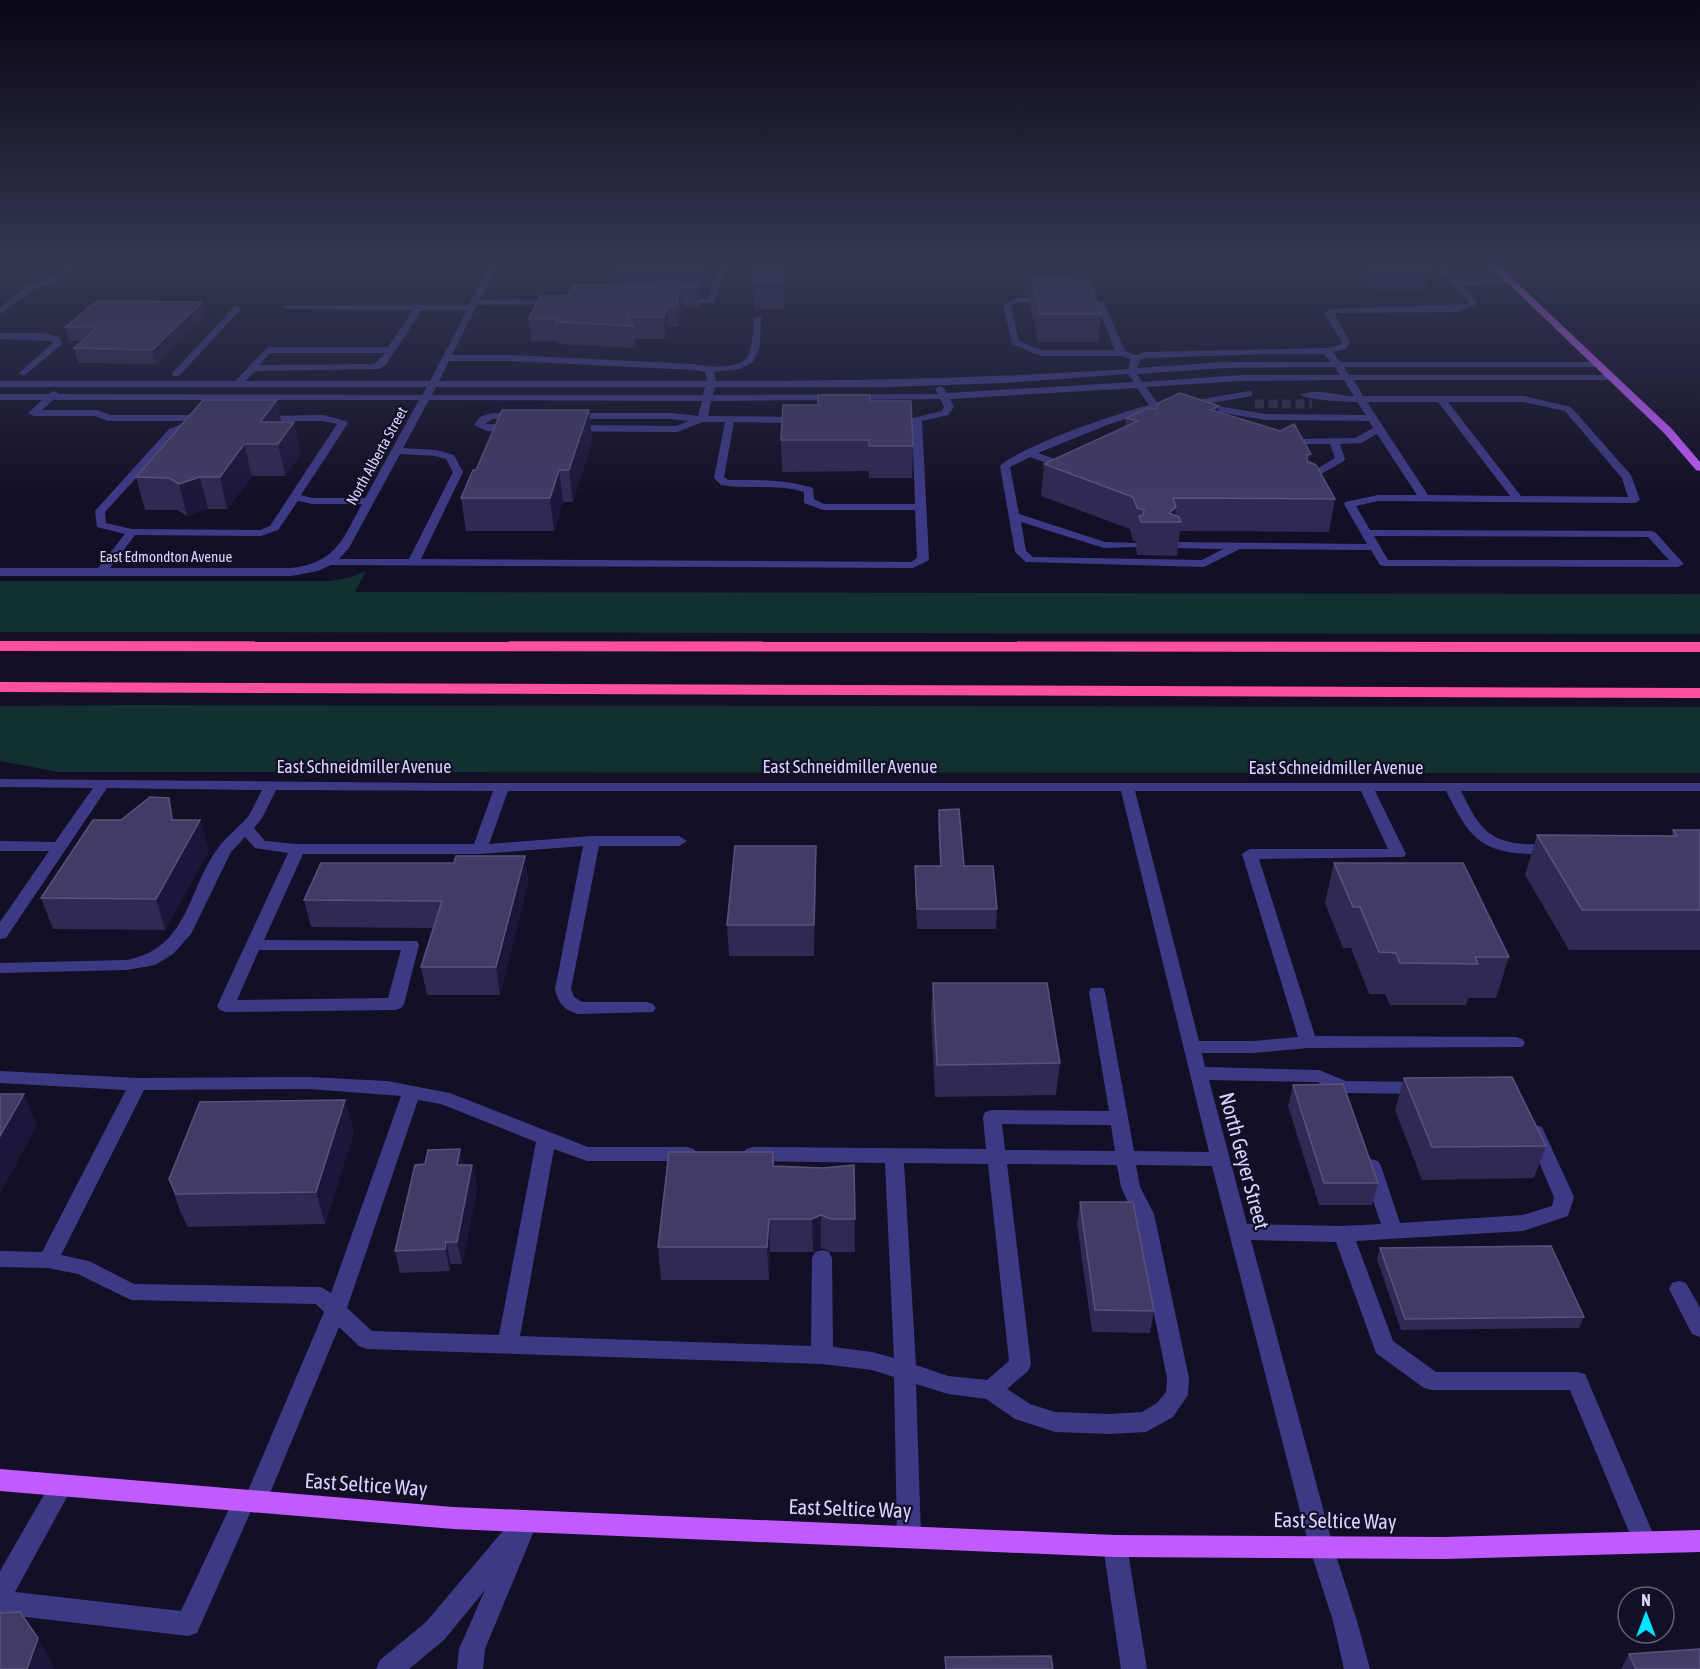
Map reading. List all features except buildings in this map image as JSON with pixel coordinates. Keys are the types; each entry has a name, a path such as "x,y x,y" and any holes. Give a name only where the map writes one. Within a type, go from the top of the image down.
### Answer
{"highway":[{"path":"0,646 1700,647"},
{"path":"0,687 1700,693"}],"main road":[{"path":"1576,343 1668,431 1700,468"},
{"name":"East Seltice Way","path":"0,1480 250,1502 526,1521 1116,1545 1321,1545 1444,1548 1700,1541"}],"street":[{"path":"12,384 58,343"},
{"path":"168,384 205,343"},
{"path":"252,368 376,367 382,364 396,343"},
{"name":"North Alberta Street","path":"331,562 343,548 455,343"},
{"path":"447,358 510,358 694,367 709,370 750,363 754,357 755,343"},
{"path":"1017,343 1041,353 1121,353 1136,357 1165,354 1327,351 1343,346 1345,343"},
{"path":"1117,343 1121,353"},
{"path":"238,384 268,350 391,350"},
{"path":"1327,351 1425,498"},
{"path":"1131,372 1136,357"},
{"path":"0,384 938,384 1225,365 1598,364"},
{"path":"702,419 712,378 709,370"},
{"path":"1131,372 1154,405 1166,413 1233,435 1261,439 1334,442 1357,441 1379,429"},
{"path":"24,373 38,373"},
{"path":"94,373 176,374"},
{"path":"0,397 943,397 1240,378 1611,377"},
{"path":"65,384 33,413 97,413 108,418 206,418 173,431 100,512 101,525 132,532 261,533 274,528 343,423 323,418 253,418"},
{"path":"894,420 917,420 945,413 948,407 938,384"},
{"path":"1238,546 1204,564 1030,560 1021,552 1005,466 1028,453 1066,437 1154,405 1188,404 1249,394"},
{"path":"1306,395 1321,395 1338,399 1524,399 1568,409 1627,477 1635,500 1378,498 1344,502 1384,563 1678,564 1651,534 1366,533"},
{"path":"1312,404 1332,403 1338,399"},
{"path":"1441,399 1518,499"},
{"path":"1215,400 1255,404"},
{"path":"1188,404 1266,417 1372,418"},
{"path":"702,419 677,429 487,428 479,425 483,418 491,416 671,416 730,420 812,420"},
{"path":"730,420 718,477 725,483 779,483 797,486 809,490 808,501 823,507 921,507 917,420"},
{"path":"1106,423 1127,429"},
{"path":"1066,437 1085,444"},
{"path":"1309,478 1340,459 1334,442"},
{"path":"396,452 436,453 450,457 458,472 413,562"},
{"path":"1028,453 1078,471"},
{"path":"295,496 312,501 369,501"},
{"name":"East Edmondton Avenue","path":"0,572 291,572 318,568 331,562 913,565 923,560 921,507"},
{"path":"1014,516 1104,545 1134,545"},
{"path":"101,572 132,532"},
{"path":"1173,545 1374,547"},
{"name":"East Schneidmiller Avenue","path":"0,783 502,787 1700,788"},
{"path":"0,934 102,785"},
{"path":"0,968 128,964 149,960 168,950 185,930 224,850 255,818 271,786"},
{"path":"480,849 502,787"},
{"name":"North Geyer Street","path":"1127,787 1198,1073 1321,1545 1345,1621 1357,1669"},
{"path":"1308,1042 1250,854 1398,854 1366,787"},
{"path":"1451,787 1473,828 1484,841 1514,850 1572,849"},
{"path":"246,828 261,845 297,849 480,849 592,841 679,841"},
{"path":"592,841 563,989 567,999 578,1008 646,1008"},
{"path":"0,846 59,847"},
{"path":"254,945 411,945 395,1004 226,1006 297,849"},
{"path":"0,1260 48,1260 82,1267 131,1292 321,1296 367,1340 822,1355 872,1361 948,1385 991,1390 1023,1412 1055,1422 1146,1422 1164,1410 1177,1395 1178,1378 1144,1214 1132,1195 1126,1179 1126,1157 1097,992"},
{"path":"1192,1047 1254,1047 1308,1042 1515,1042"},
{"path":"1198,1073 1319,1076 1344,1087 1437,1089"},
{"path":"0,1077 138,1084 309,1083 387,1087 444,1098 587,1154 705,1154"},
{"path":"48,1260 138,1084"},
{"path":"1344,1087 1351,1109"},
{"path":"0,1602 189,1624 250,1502 336,1309 412,1092"},
{"path":"991,1390 1020,1364 992,1117 1119,1118"},
{"path":"1240,1232 1343,1234 1523,1223 1561,1211 1564,1197 1554,1169 1528,1119"},
{"path":"508,1345 546,1139"},
{"path":"1366,1153 1393,1230"},
{"path":"740,1154 823,1164 894,1155 1221,1159"},
{"path":"894,1155 905,1371 909,1537"},
{"path":"1343,1234 1384,1347 1432,1381 1577,1381 1645,1543"},
{"path":"822,1258 822,1355"},
{"path":"1679,1289 1700,1328"},
{"path":"0,1595 61,1486"},
{"path":"389,1669 435,1631 526,1521"},
{"path":"470,1669 472,1649 526,1521"},
{"path":"1116,1545 1134,1669"}],"green space":[{"path":"366,571 355,592 1700,594 1700,634 0,632 0,581 330,581"},
{"path":"0,706 1700,707 1700,773 59,772 0,761"}],"tunnel":[{"path":"1255,404 1312,404"}]}
